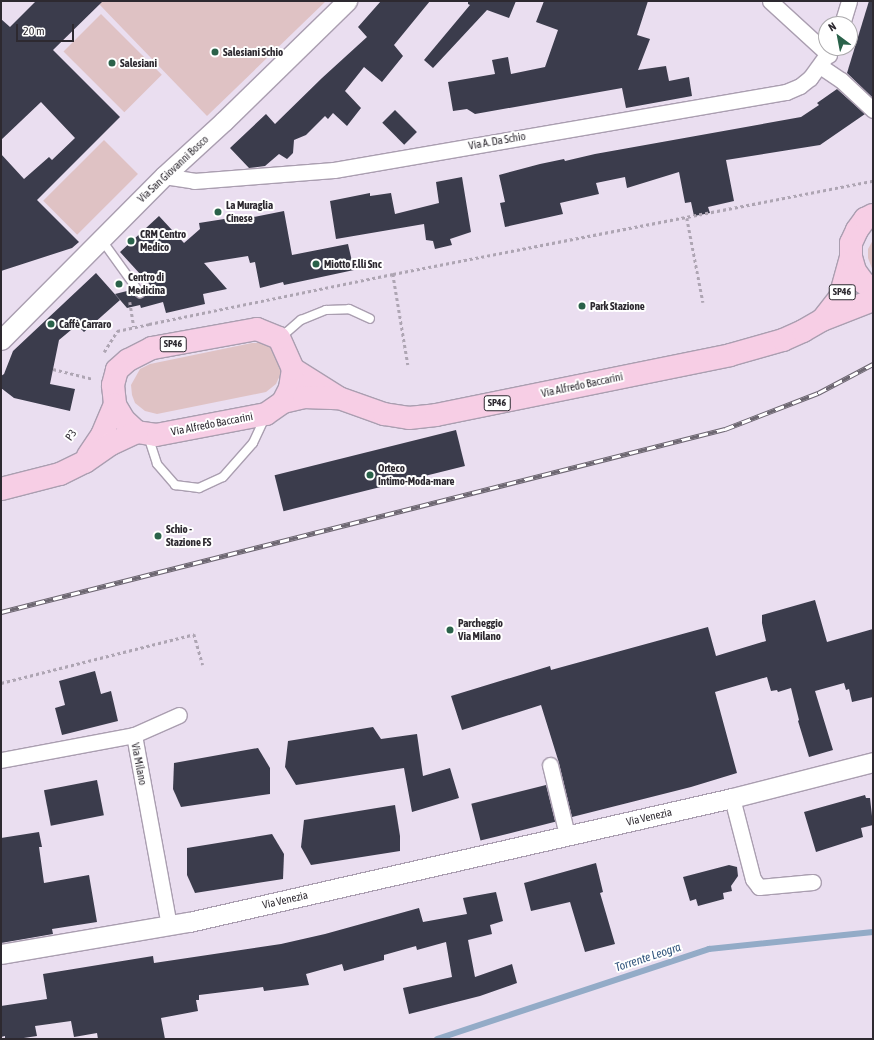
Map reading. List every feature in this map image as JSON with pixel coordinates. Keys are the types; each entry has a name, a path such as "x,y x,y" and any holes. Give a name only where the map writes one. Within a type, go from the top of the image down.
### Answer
{"main road":[{"name":"Via Alfredo Baccarini","path":"822,320 840,297 851,257 851,243 856,230 865,220 873,215"},
{"name":"Via Alfredo Baccarini","path":"851,257 855,271 863,282 873,290"},
{"name":"Via Alfredo Baccarini","path":"293,369 339,398 384,414 409,418 436,415 730,354 784,340 803,332 822,320 873,300"},
{"name":"SP46","path":"142,433 124,420 115,404 113,386 117,370 128,360 152,348 256,329 279,338"},
{"path":"275,408 290,388 293,369 279,338"},
{"name":"Via Alfredo Baccarini","path":"1,489 60,474 85,462 111,444 142,433 156,435 194,428 275,408 304,397 339,398"},
{"name":"SP46","path":"85,462 102,435 115,404"}],"street":[{"name":"Via San Giovanni Bosco","path":"1,340 164,176 224,122 347,1"},
{"path":"770,1 818,47"},
{"path":"844,16 849,1"},
{"name":"Via A. Da Schio","path":"164,176 194,181 342,168 786,92 800,86 810,78 827,56"},
{"path":"827,56 841,80 873,110"},
{"path":"134,735 179,715"},
{"name":"Via Milano","path":"1,760 134,735 169,926"},
{"name":"Via Venezia","path":"1,954 169,926 732,798 873,762"},
{"path":"550,765 567,836"},
{"path":"732,798 753,879 759,886 813,882"}],"lane":[{"path":"101,239 140,294"},
{"path":"279,338 301,320 326,310 349,309 370,319"},
{"path":"142,433 157,464 175,485 199,488 223,477 252,443 275,408"}],"path":[{"path":"100,358 117,331 134,327 393,274 873,181"},
{"path":"687,218 703,302"},
{"path":"393,274 408,365"},
{"path":"134,327 130,302 140,294"},
{"path":"53,369 96,380 94,386"},
{"path":"1,683 194,634 203,665"}],"shaded area":[{"name":"Salesiani Schio","path":"326,1 207,116 97,2"},
{"name":"Salesiani","path":"101,14 162,75 124,112 64,51"},
{"path":"104,140 138,174 77,235 43,201"},
{"path":"873,240 873,271 868,258 868,249"},
{"path":"252,343 263,343 272,348 281,363 281,373 276,384 266,392 157,414 145,411 135,403 131,385 140,369 150,364"}],"building":[{"path":"36,1 103,1 53,50 120,117 37,200 79,242 72,248 1,271 1,154 24,179 49,157 52,160 75,138 41,102 1,140 1,19 10,27"},
{"path":"381,1 430,1 394,45 403,56 382,82 364,67 345,91 361,108 347,126 333,113 328,119 325,116 306,135 294,140 293,153 287,159 279,154 265,166 249,168 230,148 266,114 275,124 367,37 358,27"},
{"path":"468,1 516,1 509,18 487,10 433,68 424,60 470,5 468,4"},
{"path":"544,1 648,1 637,35 650,39 638,70 666,66 669,81 689,77 692,96 626,108 622,88 475,114 467,109 453,111 448,82 495,74 492,60 508,57 511,74 545,67 558,30 536,22"},
{"path":"869,1 873,1 873,98 847,73 852,56 858,56 858,37"},
{"path":"837,89 865,114 820,145 726,160 734,201 708,207 710,213 694,216 691,202 685,203 679,172 627,188 625,177 596,183 599,194 560,203 563,214 505,227 500,203 505,202 499,175 564,159 565,161 595,154 801,117 819,105 817,103"},
{"path":"395,110 417,132 404,145 382,123"},
{"path":"462,177 471,232 450,239 452,245 435,249 433,241 426,240 424,224 336,239 330,201 370,193 370,196 391,193 395,214 439,203 436,182"},
{"path":"284,211 292,255 348,244 354,270 284,285 283,282 260,288 255,262 250,263 248,256 204,263 227,289 203,294 205,304 166,313 163,302 141,308 140,305 127,308 115,294 131,290 136,297 141,298 145,295 143,287 151,286 120,252 159,216 184,243 200,229 199,223 243,216 244,219"},
{"path":"96,273 120,300 84,332 77,325 59,340 50,384 75,389 70,411 14,398 1,388 1,376 4,374 13,351"},
{"path":"456,430 465,466 284,511 275,475"},
{"path":"815,600 827,642 873,629 873,697 852,702 849,689 846,690 844,683 815,691 833,750 809,757 798,721 791,688 778,692 777,690 771,691 767,677 715,692 737,773 691,787 572,817 559,763 541,705 462,730 451,696 550,666 551,670 708,627 716,656 766,641 762,623 762,615"},
{"path":"95,671 101,694 111,691 118,721 62,735 55,708 65,705 59,681"},
{"path":"373,727 381,739 417,734 423,776 450,768 459,798 412,812 404,768 296,785 285,767 288,741"},
{"path":"258,748 270,768 270,794 181,807 173,789 174,763"},
{"path":"97,780 104,815 51,826 44,790"},
{"path":"546,785 555,822 480,840 471,804"},
{"path":"865,795 866,798 870,798 873,825 861,828 863,837 816,852 804,812"},
{"path":"395,805 400,836 400,851 311,865 301,847 304,820"},
{"path":"39,832 42,847 39,847 44,883 89,875 97,922 52,929 53,934 1,943 1,838"},
{"path":"272,834 284,854 283,879 195,893 187,875 187,848"},
{"path":"596,863 603,892 600,893 615,944 585,952 570,902 531,911 524,883"},
{"path":"729,865 737,867 738,876 731,886 732,891 723,893 724,899 698,906 696,899 690,901 683,877"},
{"path":"496,892 503,921 490,925 492,934 468,940 475,977 512,964 517,983 480,996 409,1014 403,988 452,977 446,942 417,950 416,946 384,955 384,960 344,971 342,964 306,974 309,985 264,991 263,987 199,995 199,1000 196,1000 198,1011 161,1018 165,1039 98,1039 97,1033 74,1037 71,1021 35,1026 37,1036 17,1039 5,1039 5,1036 1,1037 1,1006 47,999 43,974 153,956 154,963 281,944 325,934 419,908 423,922 467,914 463,898"}],"waterway":[{"name":"Torrente Leogra","path":"437,1039 709,949 873,932"}],"railway":[{"path":"1,612 725,429 818,393 873,364"}],"place":[{"name":"Salesiani Schio","path":"215,52"},
{"name":"Salesiani","path":"112,63"},
{"name":"La Muraglia Cinese","path":"218,212"},
{"name":"CRM Centro Medico","path":"131,241"},
{"name":"Miotto F.lli Snc","path":"316,264"},
{"name":"Centro di Medicina","path":"119,284"},
{"name":"Park Stazione","path":"582,306"},
{"name":"Caffè Carraro","path":"51,324"},
{"name":"Orteco Intimo-Moda-mare","path":"370,475"},
{"name":"Schio - Stazione FS","path":"158,536"},
{"name":"Parcheggio Via Milano","path":"450,630"}]}
